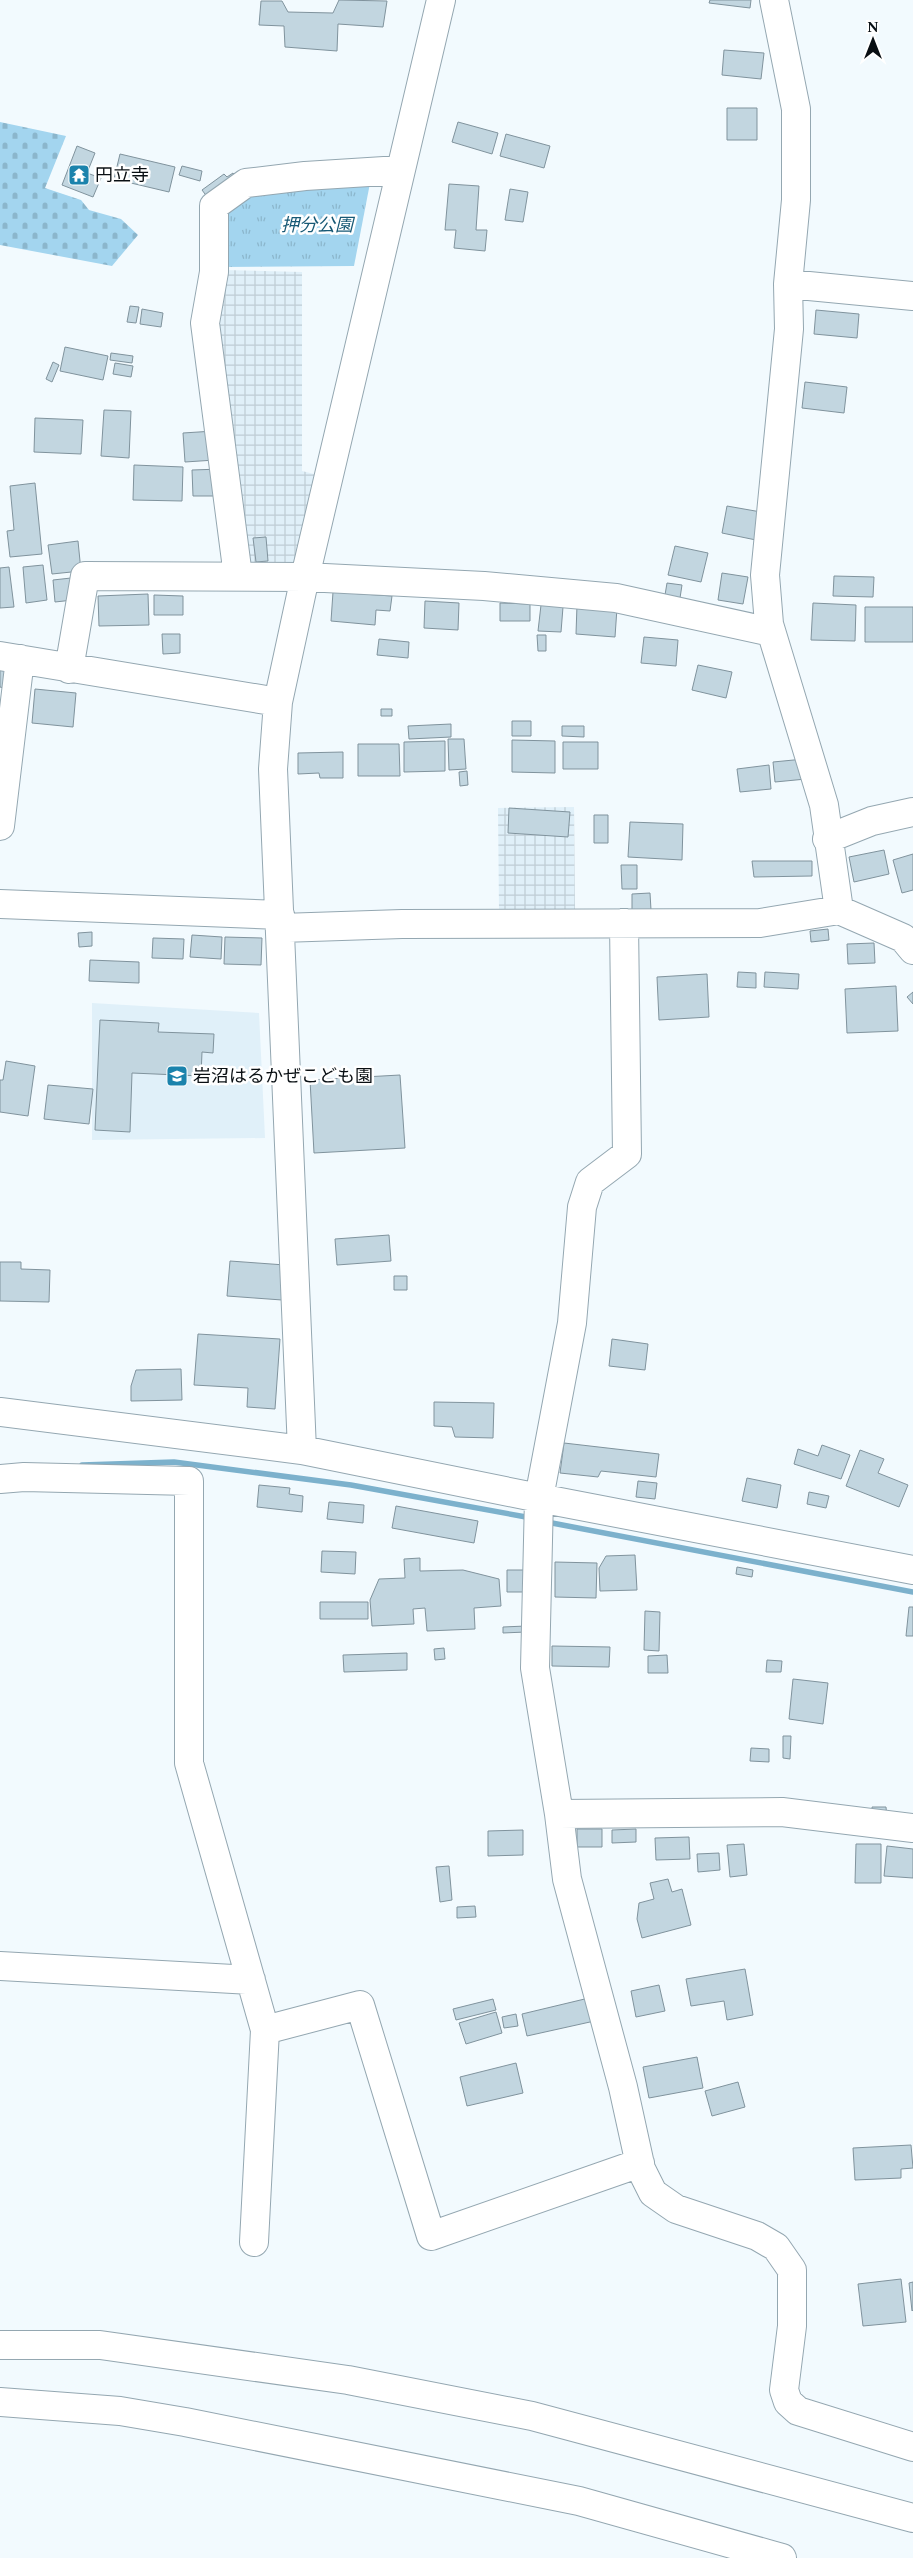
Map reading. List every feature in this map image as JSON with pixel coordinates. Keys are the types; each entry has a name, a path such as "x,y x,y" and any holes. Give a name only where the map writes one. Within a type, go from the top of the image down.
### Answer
{"street":[{"path":"302,1450 281,921 273,769 278,702 305,577 441,0"},
{"path":"774,0 796,109 796,200 788,284 789,329 765,575 772,632 824,805 827,839 839,910"},
{"path":"238,576 205,322 214,272 214,206 246,183 305,176 400,170"},
{"path":"788,284 913,296"},
{"path":"69,669 85,576 305,577 484,586 616,598 772,632"},
{"path":"0,826 10,658 278,702"},
{"path":"827,839 872,821 913,812"},
{"path":"0,904 281,921 402,924 760,923 839,910 904,938 913,950"},
{"path":"624,923 627,1154 590,1182 582,1206 572,1323 539,1498 535,1668 559,1814 566,1879 623,2087 640,2163 653,2194 676,2209 757,2236 776,2247 792,2270 792,2326 784,2390 788,2402 798,2411 913,2447"},
{"path":"0,1412 302,1450 913,1570"},
{"path":"0,1479 24,1477 189,1481 189,1763 266,2030 254,2242"},
{"path":"559,1814 782,1812 913,1828"},
{"path":"0,1966 251,1980"},
{"path":"266,2030 360,2005 432,2236 640,2163"},
{"path":"0,2344 100,2345 348,2380 532,2416 913,2518"},
{"path":"0,2402 120,2411 195,2424 579,2502 782,2558"}],"shaded area":[{"path":"223,270 302,272 302,471 318,475 296,569 249,568 214,314"},
{"path":"574,807 575,910 499,911 498,808"},
{"name":"岩沼はるかぜこども園","path":"92,1003 259,1013 265,1138 92,1140"}],"green space":[{"path":"0,122 66,136 45,188 81,200 89,210 121,219 138,235 112,266 0,245"},
{"name":"押分公園","path":"371,178 354,266 222,267 222,205 246,191"}],"building":[{"path":"339,0 387,1 383,27 338,24 337,51 285,47 284,26 259,25 261,1 282,1 288,12 333,13"},
{"path":"710,0 751,0 750,8 709,3"},
{"path":"724,50 764,53 761,79 722,75"},
{"path":"727,108 757,108 757,140 727,140"},
{"path":"458,122 498,133 492,154 452,142"},
{"path":"506,134 550,146 544,168 500,156"},
{"name":"円立寺","path":"77,146 95,153 87,173 101,178 93,197 62,185"},
{"path":"120,154 175,167 169,192 114,179"},
{"path":"182,166 202,171 200,181 179,175"},
{"path":"233,173 240,181 211,202 202,190 224,174 227,177"},
{"path":"449,184 479,186 476,230 487,230 485,251 454,248 456,230 445,230"},
{"path":"510,189 528,192 523,222 505,220"},
{"path":"130,306 139,307 136,323 127,322"},
{"path":"142,309 163,313 161,327 140,324"},
{"path":"816,310 859,314 857,338 814,334"},
{"path":"65,347 108,356 103,380 60,371"},
{"path":"111,353 133,356 132,363 110,360"},
{"path":"53,362 59,365 52,382 46,379"},
{"path":"115,363 133,366 131,377 113,374"},
{"path":"805,382 847,387 844,413 802,408"},
{"path":"104,410 131,411 129,458 101,456"},
{"path":"35,418 83,420 81,454 34,452"},
{"path":"214,431 215,460 185,462 183,433"},
{"path":"134,465 183,467 182,501 133,500"},
{"path":"221,469 222,496 193,496 192,470"},
{"path":"35,483 42,554 10,557 7,531 14,530 10,486"},
{"path":"727,506 761,512 756,540 722,533"},
{"path":"266,537 268,561 256,562 253,538"},
{"path":"78,541 81,571 52,574 48,545"},
{"path":"675,546 708,553 701,582 668,575"},
{"path":"43,565 47,600 26,603 23,567"},
{"path":"9,567 14,607 0,608 0,568"},
{"path":"722,573 748,577 743,604 718,600"},
{"path":"834,576 874,577 873,597 833,596"},
{"path":"71,578 73,600 55,602 53,580"},
{"path":"667,583 682,585 680,598 665,595"},
{"path":"333,592 392,596 390,611 376,610 375,625 331,621"},
{"path":"148,594 149,625 99,626 98,596"},
{"path":"154,595 183,596 183,615 154,615"},
{"path":"425,601 459,603 458,630 424,628"},
{"path":"500,603 530,604 530,621 500,621"},
{"path":"813,603 856,605 855,641 811,640"},
{"path":"541,605 563,607 561,632 538,631"},
{"path":"577,605 617,608 615,637 576,634"},
{"path":"865,607 913,607 913,642 865,642"},
{"path":"162,634 180,634 180,653 163,654"},
{"path":"537,635 546,635 546,651 538,651"},
{"path":"644,637 678,640 676,666 641,663"},
{"path":"379,639 409,642 408,658 377,655"},
{"path":"0,665 7,666 4,688 0,687"},
{"path":"698,665 732,672 726,698 692,690"},
{"path":"35,689 76,693 73,727 32,723"},
{"path":"381,709 392,709 392,716 381,716"},
{"path":"512,721 531,721 531,736 512,736"},
{"path":"451,724 451,737 409,739 408,726"},
{"path":"562,726 584,726 584,737 562,736"},
{"path":"448,739 464,739 466,769 449,770"},
{"path":"512,740 555,741 555,773 512,772"},
{"path":"445,741 445,771 404,772 404,742"},
{"path":"563,742 598,742 598,769 563,769"},
{"path":"358,744 399,744 400,776 358,776"},
{"path":"343,752 343,778 320,778 319,773 298,774 298,753"},
{"path":"804,759 806,779 775,782 773,762"},
{"path":"769,765 771,789 740,792 737,769"},
{"path":"467,771 468,785 460,786 459,772"},
{"path":"509,808 570,812 568,837 508,833"},
{"path":"594,815 608,815 608,843 594,843"},
{"path":"630,822 683,824 682,860 628,857"},
{"path":"884,850 889,874 854,882 849,857"},
{"path":"913,854 913,890 902,893 893,860"},
{"path":"752,861 812,861 812,876 754,877"},
{"path":"621,865 637,865 637,889 622,889"},
{"path":"650,893 651,910 632,911 632,894"},
{"path":"828,929 829,940 811,942 810,931"},
{"path":"92,932 92,946 79,947 78,933"},
{"path":"192,935 222,937 221,959 190,957"},
{"path":"225,937 262,938 261,965 224,964"},
{"path":"153,938 184,939 183,959 152,958"},
{"path":"874,943 875,963 848,964 847,944"},
{"path":"90,960 139,962 139,983 89,981"},
{"path":"738,972 756,973 756,988 737,987"},
{"path":"765,972 799,974 798,989 764,987"},
{"path":"707,974 709,1017 659,1020 657,977"},
{"path":"896,986 898,1031 847,1033 845,989"},
{"path":"913,992 913,1004 907,997"},
{"path":"100,1020 159,1023 158,1032 214,1034 213,1053 202,1052 201,1076 132,1073 130,1132 95,1130"},
{"path":"6,1061 35,1066 28,1116 0,1112 0,1080 3,1080"},
{"path":"400,1075 405,1148 314,1153 310,1080"},
{"path":"48,1085 93,1089 89,1124 44,1119"},
{"path":"389,1235 391,1261 337,1265 335,1239"},
{"path":"230,1261 285,1265 282,1300 227,1296"},
{"path":"0,1262 21,1262 21,1269 50,1270 49,1302 0,1301"},
{"path":"394,1276 407,1276 407,1290 394,1290"},
{"path":"198,1334 280,1339 275,1409 247,1407 248,1388 194,1385"},
{"path":"612,1339 648,1344 645,1370 609,1366"},
{"path":"181,1369 182,1400 131,1401 131,1386 136,1370"},
{"path":"434,1402 494,1403 493,1438 455,1437 452,1427 434,1426"},
{"path":"564,1443 659,1454 656,1477 601,1471 598,1477 560,1473"},
{"path":"822,1445 850,1455 841,1479 794,1464 798,1449 818,1456"},
{"path":"860,1450 884,1459 878,1473 908,1485 899,1507 846,1486"},
{"path":"747,1478 781,1485 777,1508 742,1501"},
{"path":"638,1481 657,1483 655,1499 636,1497"},
{"path":"259,1485 290,1488 289,1494 303,1496 302,1512 257,1507"},
{"path":"809,1492 829,1496 826,1508 807,1504"},
{"path":"329,1502 364,1505 363,1523 327,1519"},
{"path":"396,1506 478,1521 474,1543 392,1528"},
{"path":"322,1551 356,1552 355,1574 321,1572"},
{"path":"635,1555 637,1590 600,1591 599,1568 606,1556"},
{"path":"420,1558 420,1571 463,1570 499,1579 501,1606 474,1608 475,1629 427,1631 425,1608 413,1609 414,1624 372,1626 370,1600 379,1579 405,1578 404,1559"},
{"path":"555,1562 597,1563 596,1598 555,1597"},
{"path":"737,1567 753,1570 752,1577 736,1574"},
{"path":"507,1570 526,1570 526,1592 507,1592"},
{"path":"320,1602 368,1602 368,1619 320,1619"},
{"path":"909,1607 913,1607 913,1636 906,1636"},
{"path":"645,1611 660,1612 659,1651 644,1650"},
{"path":"526,1626 526,1632 503,1633 503,1627"},
{"path":"552,1646 610,1647 609,1667 552,1666"},
{"path":"444,1648 445,1659 435,1660 434,1649"},
{"path":"407,1653 407,1670 344,1672 343,1655"},
{"path":"667,1655 668,1673 648,1673 648,1656"},
{"path":"767,1660 782,1661 781,1672 766,1672"},
{"path":"793,1679 828,1683 823,1724 789,1719"},
{"path":"783,1736 791,1736 790,1759 783,1758"},
{"path":"751,1748 769,1749 769,1762 750,1761"},
{"path":"872,1807 886,1807 887,1819 873,1819"},
{"path":"577,1829 602,1829 602,1847 577,1847"},
{"path":"636,1829 636,1842 612,1843 612,1830"},
{"path":"523,1830 523,1855 488,1856 488,1831"},
{"path":"689,1837 690,1859 656,1860 655,1838"},
{"path":"744,1844 747,1875 730,1877 727,1845"},
{"path":"856,1844 881,1844 881,1883 855,1883"},
{"path":"887,1846 913,1849 913,1878 884,1876"},
{"path":"719,1853 720,1870 698,1872 697,1854"},
{"path":"449,1866 452,1900 440,1902 436,1867"},
{"path":"668,1879 672,1892 682,1889 691,1925 642,1938 637,1919 639,1903 654,1899 650,1883"},
{"path":"475,1906 476,1917 457,1918 457,1907"},
{"path":"745,1969 753,2015 727,2020 724,2001 691,2006 686,1979"},
{"path":"659,1985 665,2011 636,2017 631,1991"},
{"path":"593,1997 599,2020 527,2036 522,2014"},
{"path":"493,1999 496,2010 456,2020 453,2009"},
{"path":"496,2012 502,2033 466,2044 459,2023"},
{"path":"516,2014 518,2026 504,2028 502,2017"},
{"path":"697,2057 703,2088 649,2098 643,2067"},
{"path":"516,2063 523,2093 467,2106 460,2077"},
{"path":"738,2082 745,2107 712,2116 705,2091"},
{"path":"911,2145 913,2168 901,2169 901,2178 855,2180 853,2148"},
{"path":"901,2279 906,2322 863,2326 858,2284"},
{"path":"913,2282 913,2310 912,2311 909,2283"}],"waterway":[{"path":"82,1465 174,1462 351,1485 526,1517"},
{"path":"552,1523 913,1592"}],"place":[{"name":"円立寺","path":"79,175"},
{"name":"岩沼はるかぜこども園","path":"177,1076"}]}
